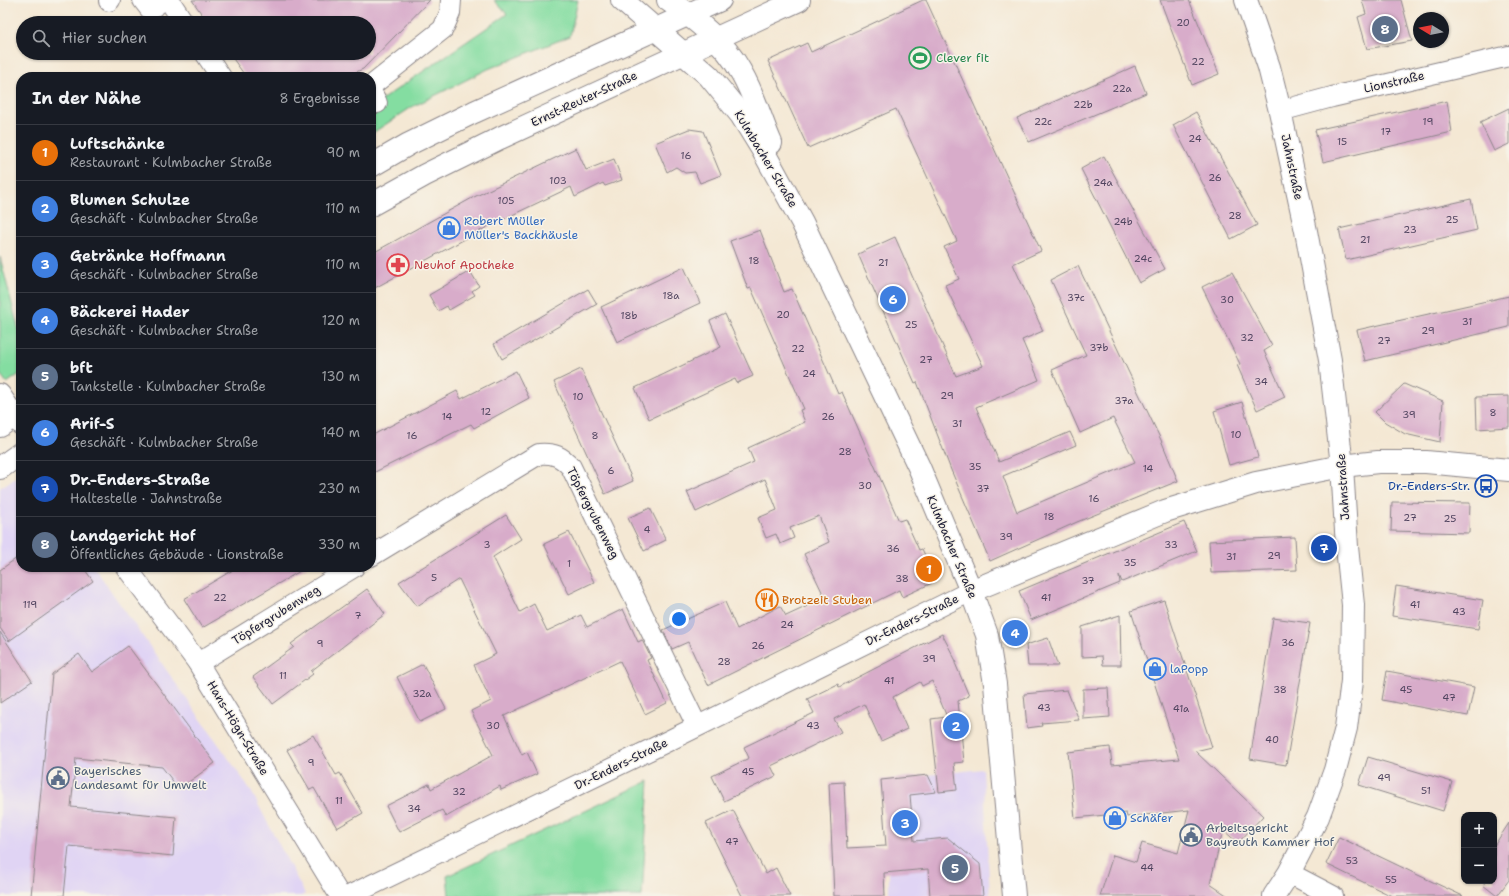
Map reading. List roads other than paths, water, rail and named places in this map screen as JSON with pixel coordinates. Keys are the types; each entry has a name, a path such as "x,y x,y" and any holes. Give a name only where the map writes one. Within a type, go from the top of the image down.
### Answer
{"main road":[{"name":"Kulmbacher Straße","path":"622,0 656,28 709,76 741,115 762,149 802,222 919,467 971,591 987,636 994,676 1006,791 1014,896"},
{"name":"Kulmbacher Straße","path":"668,0 688,14 714,38 741,72 802,222"},
{"path":"376,163 409,144 656,28 720,0"},
{"name":"Ernst-Reuter-Straße","path":"376,202 426,175 500,138 799,0"},
{"name":"Jahnstraße","path":"1246,0 1269,68 1280,111 1306,231 1330,360 1342,466 1347,547 1353,605 1352,680 1346,728 1335,770 1318,817 1289,873 1274,896"},
{"name":"Jahnstraße","path":"1260,0 1269,68"},
{"path":"0,468 16,457"},
{"name":"Dr.-Enders-Straße","path":"971,591 1165,510 1256,483 1342,466 1378,462 1426,462 1509,470"}],"street":[{"path":"144,0 150,9 163,0"},
{"path":"169,0 179,16"},
{"path":"376,90 443,29 450,13 451,0"},
{"name":"Lionstraße","path":"1280,111 1332,97 1509,56"},
{"path":"209,60 217,72"},
{"path":"0,394 14,419"},
{"name":"Töpfergrubenweg","path":"376,553 539,454 552,453 563,457 571,467 697,726"},
{"name":"Hans-Högn-Straße","path":"130,572 198,663 340,896"},
{"name":"Töpfergrubenweg","path":"198,663 346,572"},
{"name":"Dr.-Enders-Straße","path":"349,896 971,591"},
{"path":"1289,873 1333,896"}],"place":[{"name":"Landgericht Hof","path":"1385,29"},
{"name":"Clever fit","path":"920,58"},
{"name":"Robert Müller Müller's Backhäusle","path":"449,228"},
{"name":"Neuhof Apotheke","path":"398,265"},
{"name":"Arif-S","path":"893,299"},
{"name":"Dr.-Enders-Str.","path":"1486,486"},
{"name":"Dr.-Enders-Straße","path":"1324,548"},
{"name":"Luftschänke","path":"929,569"},
{"name":"Brotzeit Stuben","path":"767,600"},
{"name":"Bäckerei Hader","path":"1015,633"},
{"name":"laPopp","path":"1155,669"},
{"name":"Blumen Schulze","path":"956,726"},
{"name":"Bayerisches Landesamt für Umwelt","path":"58,778"},
{"name":"Schäfer","path":"1115,818"},
{"name":"Getränke Hoffmann","path":"905,823"},
{"name":"Arbeitsgericht Bayreuth Kammer Hof","path":"1191,835"},
{"name":"bft","path":"955,868"}]}
